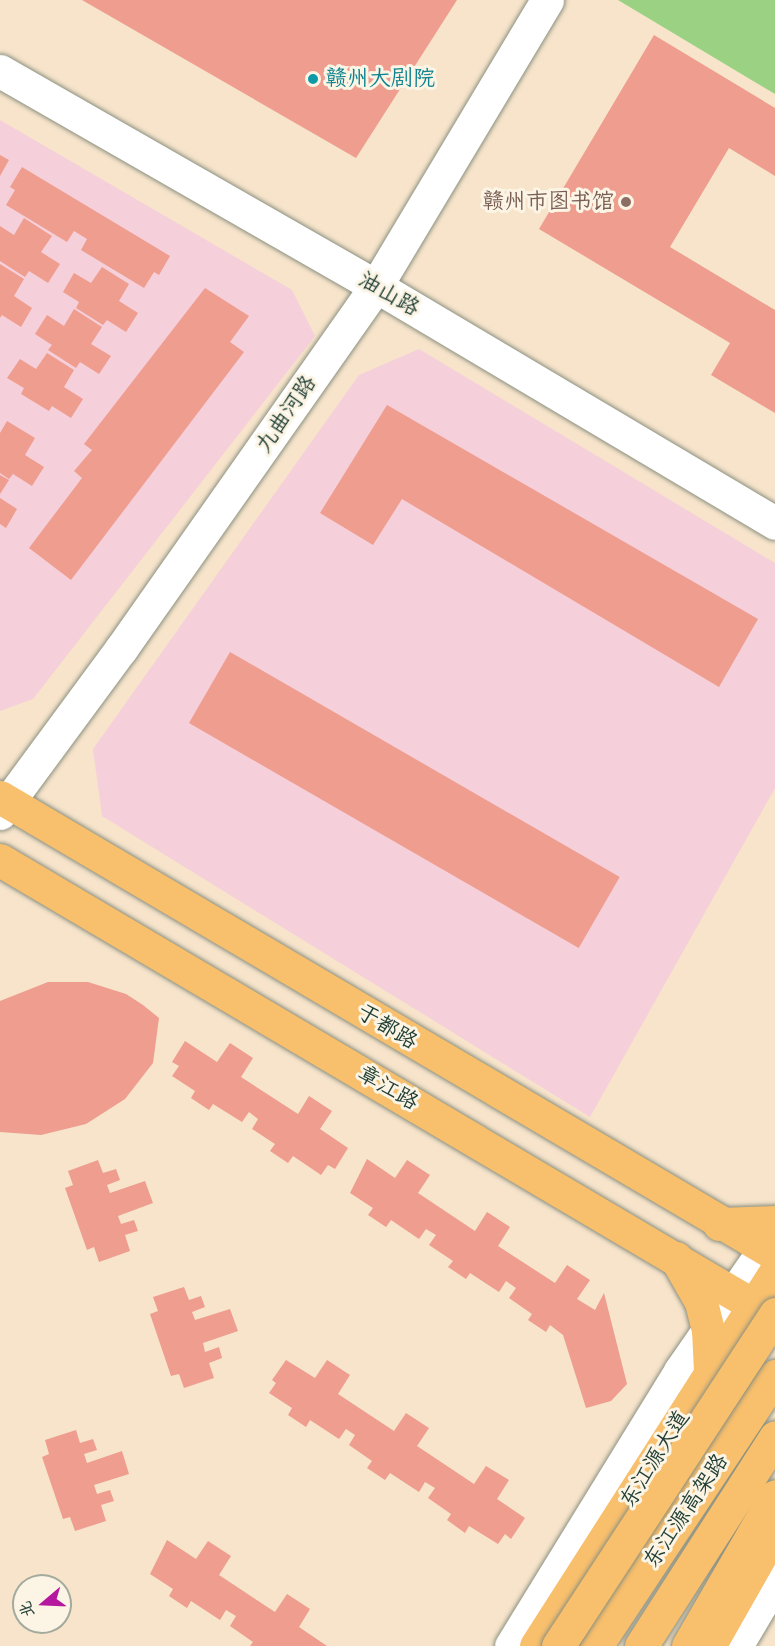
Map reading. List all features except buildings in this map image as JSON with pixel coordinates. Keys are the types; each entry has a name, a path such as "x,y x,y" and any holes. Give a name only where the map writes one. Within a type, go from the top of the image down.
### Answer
{"main road":[{"name":"于都路","path":"3,804 718,1224"},
{"name":"章江路","path":"0,860 759,1308"},
{"path":"558,1646 759,1308 773,1246 718,1224"},
{"path":"676,1258 701,1302 705,1350"},
{"name":"东江源大道","path":"536,1646 705,1350"},
{"name":"东江源高架路","path":"596,1646 775,1376"},
{"name":"东江源高架路","path":"642,1646 775,1437"},
{"path":"688,1646 775,1496"},
{"path":"709,1646 775,1530"}],"street":[{"name":"九曲河路","path":"3,804 122,649 376,285 547,0"},
{"name":"油山路","path":"0,71 376,285 775,523"},
{"path":"718,1224 750,1220 775,1211"},
{"path":"511,1646 705,1350 759,1308"},
{"path":"736,1646 775,1580"}],"shaded area":[{"path":"0,120 292,290 315,336 33,699 0,711"},
{"path":"419,349 775,563 775,788 590,1117 102,816 93,749 359,375"}],"green space":[{"path":"618,0 775,0 775,94"}],"place":[{"name":"赣州大剧院","path":"313,79"},
{"name":"赣州市图书馆","path":"626,202"}]}
